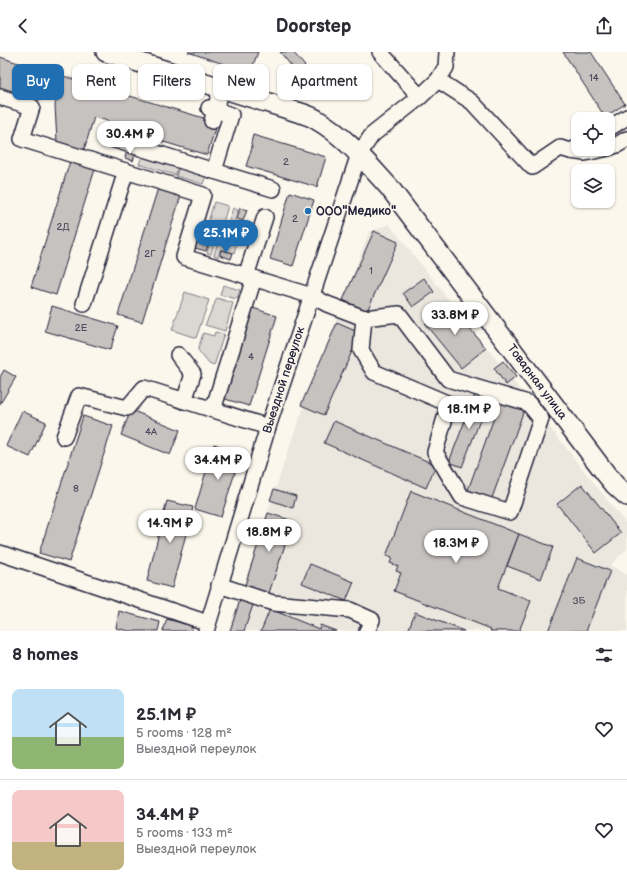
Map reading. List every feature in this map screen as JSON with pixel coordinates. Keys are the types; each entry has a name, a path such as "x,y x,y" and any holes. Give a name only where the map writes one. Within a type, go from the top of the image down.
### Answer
{"main road":[{"name":"Товарная улица","path":"106,52 213,85"},
{"name":"Товарная улица","path":"258,100 316,119 329,127 359,154 390,187 606,474 627,496"}],"street":[{"path":"380,52 420,97"},
{"path":"447,52 446,67 438,80 472,102 532,167 560,148 571,149"},
{"name":"Выездной переулок","path":"207,627 268,427 359,154 372,135 420,97 438,80"},
{"path":"0,97 32,107 22,139 203,195 184,257 312,296 327,304 364,318 399,314 448,379 528,403 540,419 510,512 462,497 435,452 449,404 374,372 361,350 364,318"},
{"path":"214,100 210,115 231,115 214,171"},
{"path":"615,125 627,117"},
{"path":"615,145 627,139"},
{"path":"115,140 273,190"},
{"path":"84,304 126,171"},
{"path":"213,410 250,277 264,217"},
{"path":"178,355 193,374 184,401"},
{"path":"64,437 79,396 127,408 144,388 268,427"},
{"path":"0,553 207,627"},
{"path":"220,585 274,602 350,610 372,620 367,631"}],"shaded area":[{"path":"142,156 178,168 175,175 139,164"},
{"path":"179,167 206,175 203,184 176,176"},
{"path":"214,202 228,206 222,226 208,222"},
{"path":"233,208 238,210 235,221 243,223 239,236 226,231"},
{"path":"389,224 627,525 627,549 610,565 627,575 627,631 228,631 293,436 369,232"},
{"path":"200,226 218,231 211,254 207,253 209,245 196,241"},
{"path":"221,232 238,238 234,253 220,249 218,257 214,255"},
{"path":"223,285 240,290 237,299 220,295"},
{"path":"185,292 209,300 196,338 172,330"},
{"path":"217,298 233,303 225,331 205,325"},
{"path":"215,332 224,334 214,366 209,364 198,350 203,333 214,336"}],"building":[{"path":"188,52 258,52 253,64 223,64"},
{"path":"280,52 293,52 303,64 290,64"},
{"path":"563,52 591,52 625,104 613,112 602,112"},
{"path":"0,57 21,64 12,64 12,91 0,87"},
{"path":"64,76 72,79 72,100 130,100 130,96 138,98 138,100 143,100 217,122 207,155 107,125 108,121 94,117 84,150 57,142 55,105 56,100 64,100"},
{"path":"253,135 326,157 317,187 246,166 252,148 251,143"},
{"path":"127,150 136,152 133,161 125,158"},
{"path":"71,158 96,166 56,295 31,287"},
{"path":"159,185 182,192 142,322 118,315"},
{"path":"290,192 314,200 293,266 270,259"},
{"path":"240,208 247,210 243,221 237,219"},
{"path":"374,231 398,242 367,311 343,300"},
{"path":"197,242 208,245 206,251 195,248"},
{"path":"221,250 233,253 231,259 220,255"},
{"path":"424,278 434,292 413,307 403,293"},
{"path":"449,304 486,348 461,368 425,324"},
{"path":"52,306 118,326 110,350 45,331"},
{"path":"253,308 277,316 249,406 225,399"},
{"path":"337,323 360,333 324,415 301,405"},
{"path":"503,361 516,377 506,385 494,368"},
{"path":"4,370 16,377 0,404 0,377"},
{"path":"476,392 489,397 462,467 449,462"},
{"path":"500,401 524,410 492,498 468,490"},
{"path":"131,410 180,430 170,455 121,435"},
{"path":"22,411 46,422 30,457 6,446"},
{"path":"83,416 113,426 69,562 39,553"},
{"path":"334,421 436,465 426,488 324,443"},
{"path":"214,444 241,453 221,517 195,509"},
{"path":"582,484 621,533 596,553 557,504"},
{"path":"274,489 296,496 293,508 270,500"},
{"path":"411,491 519,534 498,588 531,601 519,631 490,631 491,629 394,591 401,573 396,571 398,566 390,563 392,558 386,556"},
{"path":"167,501 193,507 172,588 147,581"},
{"path":"268,513 293,521 269,593 245,585"},
{"path":"519,534 553,547 541,579 507,566"},
{"path":"577,558 610,571 586,631 548,631"},
{"path":"310,564 354,582 346,601 302,583"},
{"path":"240,600 253,605 244,631 230,631"},
{"path":"270,609 319,629 320,625 336,631 261,631"},
{"path":"119,611 160,622 158,631 129,631 116,628"},
{"path":"415,612 464,631 408,631"},
{"path":"167,619 192,626 191,631 163,631"}],"place":[{"name":"ООО\"Медико\"","path":"308,211"}]}
